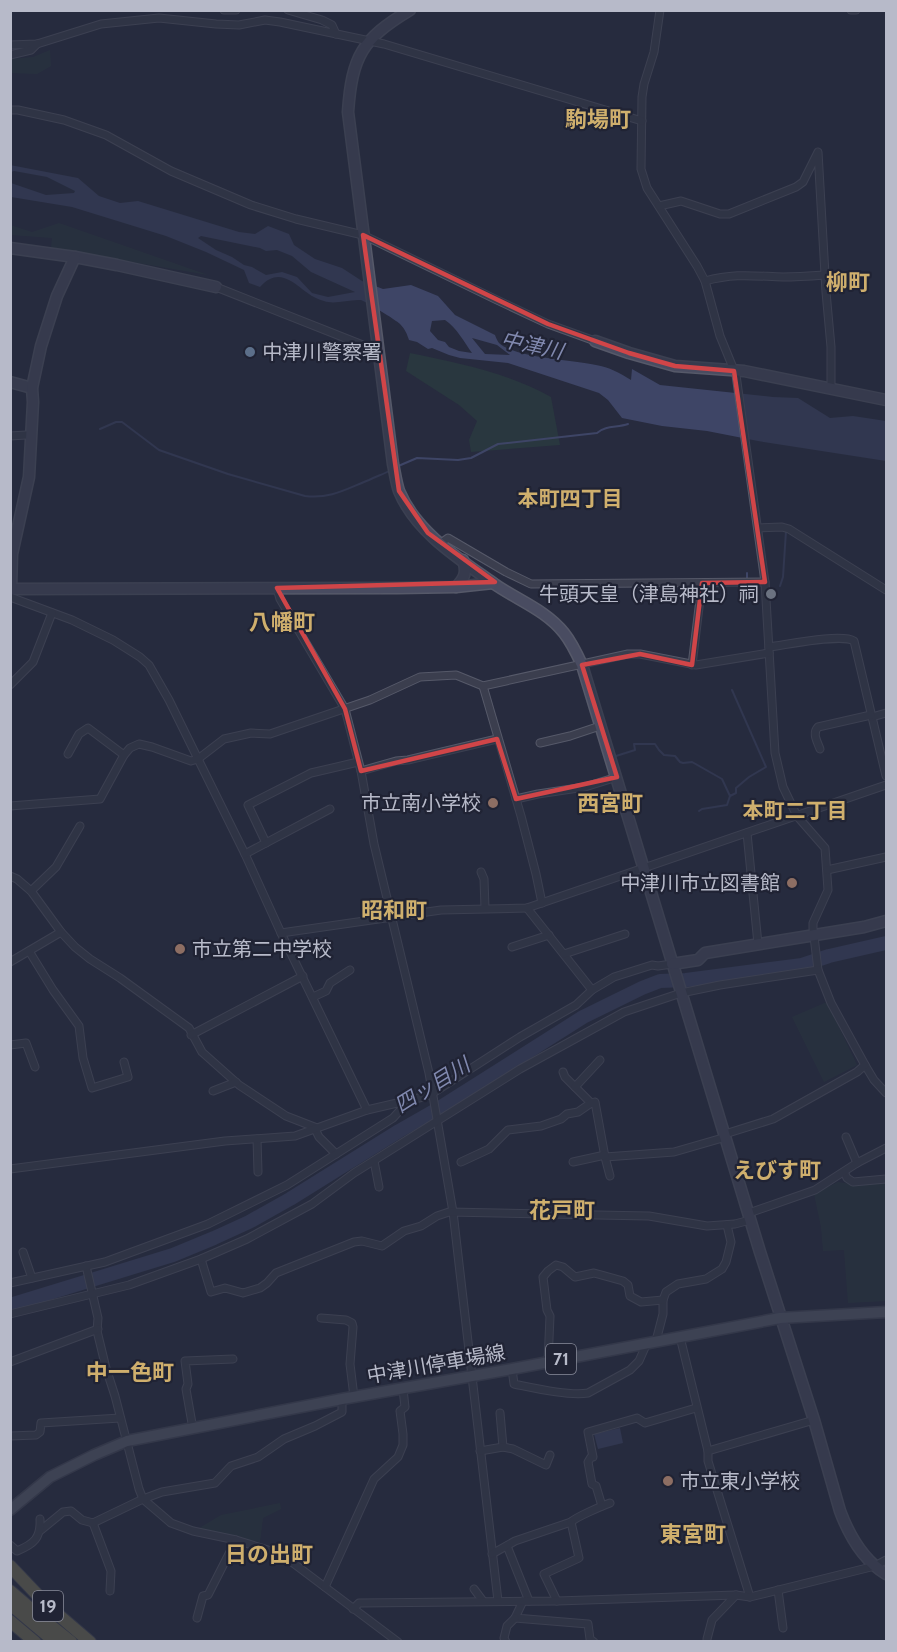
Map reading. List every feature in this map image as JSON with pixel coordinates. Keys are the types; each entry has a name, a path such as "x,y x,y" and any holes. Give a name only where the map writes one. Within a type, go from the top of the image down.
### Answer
{"highway":[{"name":"19","path":"10,1566 48,1606 90,1641"},
{"name":"19","path":"10,1591 71,1641"},
{"name":"19","path":"10,1604 55,1641"},
{"name":"19","path":"10,1621 35,1641"}],"main road":[{"name":"中津川停車場線","path":"10,1510 50,1477 127,1441 780,1318 886,1312"}],"street":[{"path":"224,10 236,10"},
{"path":"288,10 322,20 332,25 336,34"},
{"path":"410,10 382,28 361,53 350,81 348,112 377,347 393,464 399,490 417,520 428,533 493,583 546,616 563,632 574,647 582,665 844,1522 861,1551 886,1574"},
{"path":"660,10 654,52 644,84 641,169 647,188 705,281 720,336 735,373 765,582 775,753 783,787 797,816 825,848 828,890 813,923 818,968 831,1003 874,1080 886,1093"},
{"path":"851,10 856,10"},
{"path":"10,45 37,44 101,24 159,18 239,25 265,20 384,44 642,121"},
{"path":"10,56 31,51 37,44"},
{"path":"10,110 64,120 106,135 171,171 251,205 296,219 363,235 548,324 629,353 675,366 735,373 744,371 886,400"},
{"path":"659,206 681,201 720,214 729,214 796,187 803,182 818,152 831,347 831,389"},
{"path":"10,248 75,257 202,283 377,347"},
{"path":"75,257 57,296 47,326 32,388 29,477 12,554 11,589 456,587 493,583"},
{"path":"705,281 742,274 785,277 825,275"},
{"path":"10,382 32,388"},
{"path":"10,436 26,435"},
{"path":"758,528 789,529 886,590"},
{"path":"441,543 448,538 531,584 765,582"},
{"path":"456,587 465,575 466,568 462,560"},
{"path":"692,665 702,583"},
{"path":"277,588 280,599 345,710 433,1093 453,1212 498,1601"},
{"path":"10,597 72,620 113,640 140,657 148,665 165,692 368,1110"},
{"path":"10,685 33,662 52,613"},
{"path":"10,806 100,799 124,755 130,748 139,744 191,761 198,759 224,739 251,733 270,734 345,710 420,677 456,675 483,686 628,654 640,654 692,665 827,639 850,638 854,641 886,776"},
{"path":"483,686 516,799 542,903"},
{"path":"820,749 815,735 818,727 886,713"},
{"path":"540,743 600,726"},
{"path":"68,754 79,734 88,728 124,755"},
{"path":"360,771 497,739"},
{"path":"266,843 248,805 311,773 358,762"},
{"path":"516,799 585,787 616,777"},
{"path":"281,933 441,910 527,908 886,785"},
{"path":"245,854 330,809"},
{"path":"31,891 56,867 80,826"},
{"path":"747,833 758,944"},
{"path":"827,870 886,857"},
{"path":"481,872 484,879 485,908"},
{"path":"10,876 31,891 75,947 189,1028 202,1052 236,1082 286,1116 316,1129 319,1137 336,1154"},
{"path":"527,908 592,990"},
{"path":"10,1169 225,1141 295,1136 368,1110 433,1093 520,1037 576,1005 592,990 614,977 652,964 673,967 698,960 705,952 758,944 814,941 886,921"},
{"path":"10,962 61,932"},
{"path":"564,954 625,934"},
{"path":"512,947 549,935"},
{"path":"29,951 79,1026 83,1058 92,1088 128,1077 124,1062"},
{"path":"10,1314 157,1276 247,1239 312,1204 354,1173 529,1063 624,1012 680,990 818,968"},
{"path":"313,997 326,991 330,983 350,970"},
{"path":"191,1035 303,976"},
{"path":"10,1046 26,1043 35,1066"},
{"path":"575,1087 600,1060"},
{"path":"573,1162 605,1156 674,1152 773,1119 857,1072 865,1065"},
{"path":"563,1072 565,1077 591,1103 594,1102 610,1176"},
{"path":"213,1090 236,1082"},
{"path":"10,1283 113,1259 208,1224 287,1185 393,1118 403,1107 403,1101"},
{"path":"461,1162 489,1149 508,1130 541,1126 561,1119 567,1114 578,1112 591,1103"},
{"path":"846,1137 856,1163"},
{"path":"257,1139 258,1172"},
{"path":"201,1259 211,1292 225,1288 243,1293 260,1288 276,1273 317,1256 354,1242 362,1241 382,1246 404,1231 421,1226 449,1212 649,1216 699,1225 727,1225 815,1190 856,1163 886,1148"},
{"path":"374,1161 379,1187"},
{"path":"844,1172 853,1182 886,1179"},
{"path":"512,1369 514,1384 582,1394 630,1370 652,1342 663,1314 663,1300 666,1292 678,1284 706,1279 722,1269 731,1242 727,1225"},
{"path":"23,1252 32,1278"},
{"path":"548,1362 550,1316 547,1310 543,1277 556,1265 564,1267 575,1277 594,1274 623,1281 628,1285 630,1296 641,1302 663,1300"},
{"path":"86,1266 106,1368 143,1499 171,1523 281,1554 398,1641"},
{"path":"321,1318 346,1320 352,1323 350,1364 354,1397"},
{"path":"10,1362 98,1329"},
{"path":"680,1337 708,1451 708,1461 750,1597"},
{"path":"193,1429 184,1361 233,1359"},
{"path":"325,1587 374,1479 398,1457 403,1445 404,1434 400,1411 405,1407 403,1389"},
{"path":"10,1545 17,1551 28,1546 41,1530 63,1512 71,1511 82,1520 93,1523 162,1492 215,1484 231,1466 258,1457 284,1439 342,1412 342,1400"},
{"path":"602,1506 596,1486 592,1484 588,1462 593,1456 588,1432 637,1418 645,1423 696,1408"},
{"path":"500,1413 503,1447"},
{"path":"10,1436 36,1435 40,1432 41,1423 120,1418"},
{"path":"708,1451 814,1420"},
{"path":"480,1451 503,1447 513,1449 546,1465 550,1455"},
{"path":"492,1554 515,1541 571,1522 574,1518 610,1503"},
{"path":"40,1519 41,1530"},
{"path":"557,1601 544,1575 579,1558 571,1522"},
{"path":"93,1523 111,1570 110,1591"},
{"path":"197,1618 203,1596 208,1595 236,1540"},
{"path":"507,1546 526,1601"},
{"path":"353,1609 358,1603 557,1601 736,1595 750,1597 875,1566 886,1560"},
{"path":"474,1589 483,1601"},
{"path":"778,1590 783,1628"},
{"path":"707,1639 712,1620 736,1595"},
{"path":"506,1641 504,1638 507,1626 526,1601"},
{"path":"514,1618 588,1624 590,1639 594,1641"}],"highlighted area":[{"path":"363,235 548,324 629,353 675,366 734,371 765,582 702,583 692,665 640,654 582,665 617,777 516,799 497,739 361,771 345,709 277,588 495,582 428,533 399,491"}],"shaded area":[{"path":"50,50 51,66 37,74 11,73 11,59 33,57"},
{"path":"59,223 208,275 51,248 52,238 11,235 10,225 32,232"},
{"path":"410,353 501,375 551,397 560,445 471,452 469,440 477,421 459,405 406,371"},
{"path":"827,1002 857,1065 824,1082 792,1017"},
{"path":"886,1181 886,1301 848,1303 844,1250 823,1251 814,1194 838,1182 851,1184"},
{"path":"280,1503 281,1509 263,1518 260,1542 196,1530 221,1515"}],"water":[{"path":"10,165 78,178 99,196 120,203 138,201 239,232 255,234 268,226 289,234 294,245 315,259 342,268 362,281 383,289 411,285 438,296 455,315 495,335 499,343 518,352 601,366 631,380 632,369 660,385 798,398 830,418 853,416 886,421 886,461 622,418 608,400 599,393 508,363 460,358 432,348 428,349 409,340 400,324 361,300 324,301 315,298 285,278 277,277 260,287 249,283 244,270 166,236 72,207 11,197 11,183 46,195 74,193 75,191 47,177 11,172","holes":["201,236 266,251 277,250 292,256 311,272 355,292 328,297 312,293 297,277 282,272 266,275 216,250 198,238","445,320 449,323 472,353 459,351 438,340 430,331 432,321","472,338 497,345 510,355 485,354"]},
{"path":"620,1428 623,1443 598,1449 594,1434"}],"waterway":[{"path":"100,429 116,422 122,422 159,450 228,474 305,496 314,497 338,493 391,470"},
{"path":"396,467 417,458 458,460 471,458 498,444 597,433 604,429 628,424"},
{"path":"780,586 783,577 786,531"},
{"path":"747,573 747,579"},
{"path":"616,756 635,750 634,744 655,744 664,755 675,756 683,763 692,762 722,779 730,796 736,793 736,788 766,767 732,690"},
{"path":"699,811 727,805 730,796"},
{"name":"四ッ目川","path":"10,1305 173,1255 249,1222 441,1107 583,1017 642,988 660,981 686,980 802,965 829,956 886,943"}],"place":[{"name":"中津川警察署","path":"250,352"},
{"name":"牛頭天皇（津島神社）祠","path":"771,594"},
{"name":"市立南小学校","path":"493,803"},
{"name":"中津川市立図書館","path":"792,883"},
{"name":"市立第二中学校","path":"180,949"},
{"name":"市立東小学校","path":"668,1481"}],"district":[{"name":"駒場町","path":"598,119"},
{"name":"柳町","path":"848,282"},
{"name":"本町四丁目","path":"570,498"},
{"name":"八幡町","path":"282,622"},
{"name":"西宮町","path":"610,803"},
{"name":"本町二丁目","path":"795,810"},
{"name":"昭和町","path":"394,910"},
{"name":"えびす町","path":"777,1170"},
{"name":"花戸町","path":"562,1210"},
{"name":"中一色町","path":"130,1372"},
{"name":"東宮町","path":"693,1534"},
{"name":"日の出町","path":"269,1554"}],"water label":[{"name":"中津川","path":"532,345"}]}
